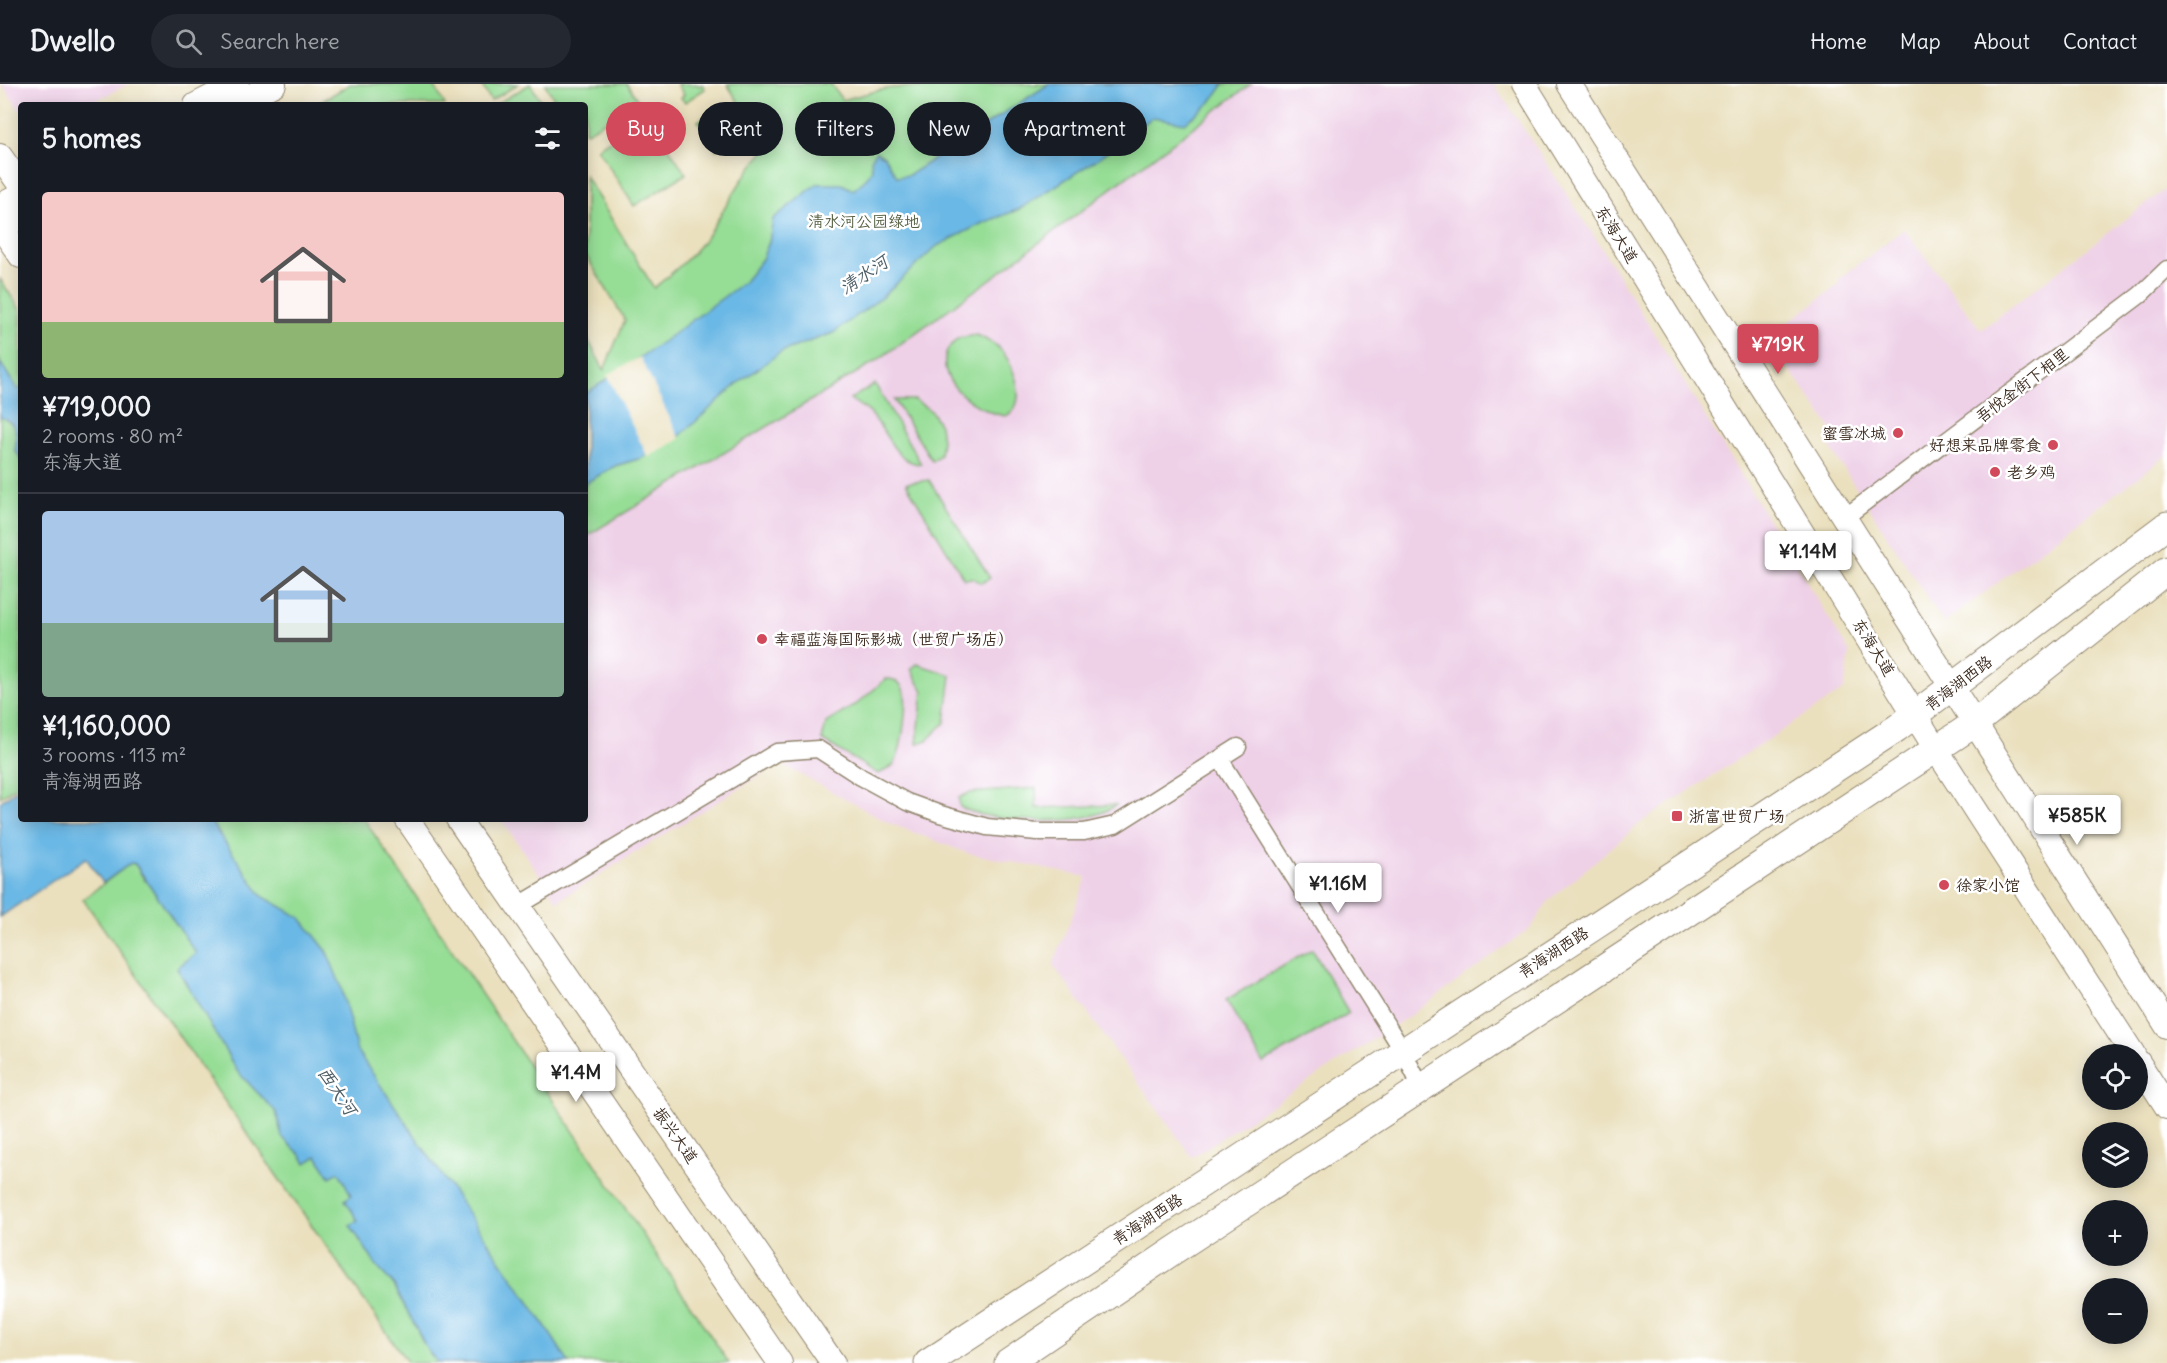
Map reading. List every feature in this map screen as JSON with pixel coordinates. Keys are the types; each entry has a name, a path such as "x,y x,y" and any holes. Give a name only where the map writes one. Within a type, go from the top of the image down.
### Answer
{"main road":[{"name":"青海湖西路","path":"928,1363 1915,715 2167,525"},
{"path":"1008,1363 1173,1251 1974,724 2167,570"}],"street":[{"path":"202,102 237,84"},
{"path":"240,102 274,84"},
{"name":"东海大道","path":"1524,84 1936,749 2127,1044"},
{"path":"1569,84 2167,1026"},
{"path":"0,156 18,182"},
{"path":"0,206 18,197"},
{"path":"18,218 0,227 18,252"},
{"name":"吾悦金街下相里","path":"1844,519 2140,295 2167,269"},
{"path":"518,906 777,752 818,749 861,777 907,802 940,814 987,826 1036,832 1084,832 1115,825 1238,747"},
{"path":"1220,759 1403,1050 1422,1089"},
{"path":"409,822 780,1363"},
{"name":"振兴大道","path":"460,822 833,1363"},
{"path":"2148,1078 2167,1107"}],"shaded area":[{"path":"2,84 129,84 93,102 18,102 18,108"},
{"path":"1224,84 1494,84 1593,234 1850,653 1844,690 1643,821 1549,900 1531,928 1414,1013 1192,1157 1053,965 1087,877 967,853 889,823 780,763 557,901 503,822 588,822 588,484 1110,156 1147,156 1147,132"},
{"path":"2167,188 2167,455 1944,623 1829,446 1839,439 1767,338 1840,284 1838,280 1904,229 1981,330"}],"green space":[{"path":"350,84 433,84 443,102 321,102"},
{"path":"481,84 518,84 491,101"},
{"path":"530,84 542,102 500,102"},
{"path":"545,84 627,84 639,102 606,102 606,121 588,131 588,102 556,102"},
{"path":"677,84 697,84 699,86 702,84 705,89 685,102 681,98 684,95"},
{"name":"清水河公园绿地","path":"727,84 831,84 842,100 893,88 963,84 1251,84 988,281 876,361 588,535 588,340 604,370 625,320 588,259 588,181 654,288 682,264 701,243 761,156 783,156 783,102 739,102"},
{"path":"606,142 606,156 674,156 686,174 634,206 597,148"},
{"path":"0,279 18,306 18,785 0,797"},
{"path":"977,335 998,347 1012,368 1017,386 1017,402 1006,416 973,403 962,395 948,376 945,365 948,349 958,338"},
{"path":"875,384 921,464 904,458 897,452 870,413 850,399"},
{"path":"894,400 915,400 931,411 940,425 942,441 940,455 932,461"},
{"path":"929,480 990,578 982,583 972,578 964,579 906,483"},
{"path":"917,664 951,675 945,723 927,740 917,744 923,691 911,669"},
{"path":"886,679 895,680 904,691 905,716 901,745 896,760 891,767 878,774 822,740 826,723 857,704"},
{"path":"1036,788 1036,808 1117,805 1095,815 1046,821 1007,819 960,807 959,798 969,793"},
{"path":"211,822 366,822 729,1363 408,1363 83,899 131,863 135,864 145,881 216,830"},
{"path":"1312,949 1349,1013 1263,1063 1226,1000"}],"water":[{"path":"1049,84 1224,84 1211,102 1185,123 1153,117 1147,122 1147,102 1021,102"},
{"name":"清水河","path":"1003,114 1003,156 1101,156 1020,209 983,223 937,246 881,298 833,333 781,352 737,384 681,435 642,458 615,466 588,482 588,392 664,341 744,282 762,259 769,242 773,219 817,184 842,184 853,190 865,180 872,170 871,160 873,156 884,156 897,177 909,175 938,156 991,156 991,122"},
{"path":"0,362 18,389 18,454 15,450 15,429 10,422 0,417"},
{"name":"西大河","path":"18,789 18,822 211,822 262,896 301,918 326,950 341,986 357,1051 569,1363 438,1363 428,1351 394,1285 378,1268 350,1225 358,1221 345,1200 351,1195 339,1172 330,1177 317,1156 306,1163 282,1137 276,1112 237,1071 177,968 196,953 135,864 131,863 103,883 86,858 0,917 0,802"}],"pier":[{"path":"640,357 680,439 648,457 607,375"}],"place":[{"name":"蜜雪冰城","path":"1898,433"},
{"name":"好想来品牌零食","path":"2053,445"},
{"name":"老乡鸡","path":"1995,472"},
{"name":"幸福蓝海国际影城（世贸广场店）","path":"762,639"},
{"name":"浙富世贸广场","path":"1677,816"},
{"name":"徐家小馆","path":"1944,885"}]}
